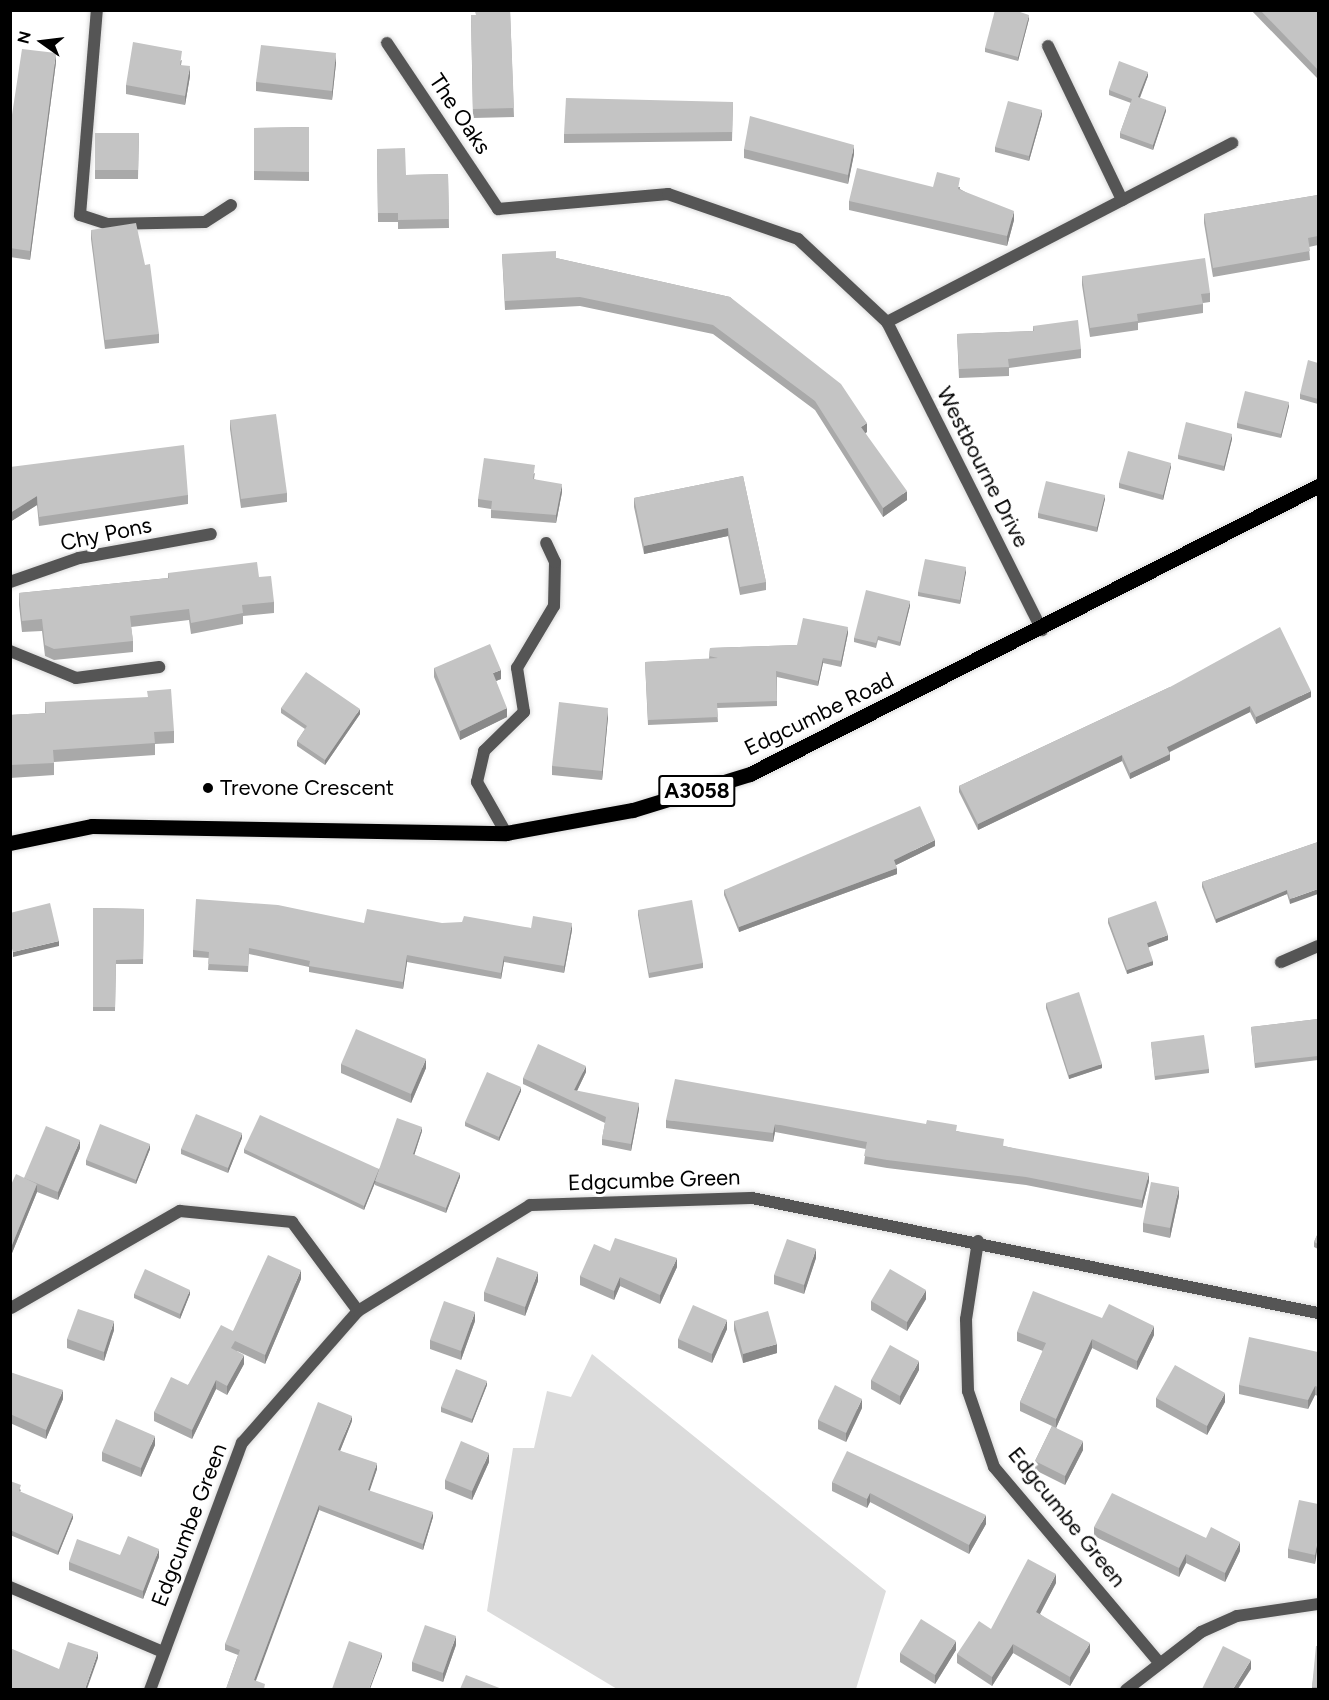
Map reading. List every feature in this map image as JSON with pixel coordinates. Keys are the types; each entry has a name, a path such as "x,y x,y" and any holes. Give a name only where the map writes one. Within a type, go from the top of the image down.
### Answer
{"main road":[{"name":"Edgcumbe Road","path":"10,843 92,826 506,833 633,810 750,774 1042,630 1318,486"}],"street":[{"path":"97,10 80,215 107,224 205,222 231,205"},
{"name":"The Oaks","path":"387,43 498,209"},
{"path":"1048,45 1122,200"},
{"path":"887,322 1232,143"},
{"name":"Westbourne Drive","path":"498,209 668,194 798,239 887,322 1042,630"},
{"name":"Chy Pons","path":"10,582 79,558 211,534"},
{"path":"506,833 477,782 484,751 524,711 517,668 554,606 555,562 546,543"},
{"path":"10,651 76,678 159,667"},
{"path":"1281,962 1318,946"},
{"name":"Edgcumbe Green","path":"150,1689 242,1443 358,1311 530,1205 752,1198 978,1241 1318,1313"},
{"path":"11,1308 180,1210 292,1222 358,1311"},
{"name":"Edgcumbe Green","path":"978,1241 966,1319 968,1391 994,1467 1159,1662"},
{"path":"10,1587 163,1652"},
{"path":"1126,1689 1201,1632 1237,1616 1318,1604"}],"shaded area":[{"path":"592,1354 886,1591 856,1689 617,1689 487,1611 513,1448 534,1448 547,1391 571,1397"}],"building":[{"path":"476,10 510,10 514,108 473,109 471,15 476,15"},
{"path":"995,10 1014,10 1029,15 1018,57 985,48"},
{"path":"1260,10 1318,10 1318,70"},
{"path":"133,42 182,51 180,65 190,66 185,96 126,85"},
{"path":"261,45 336,53 332,91 256,82"},
{"path":"22,49 56,53 30,251 10,248 10,128"},
{"path":"1119,61 1148,72 1138,97 1166,107 1153,145 1120,133 1132,99 1109,90"},
{"path":"566,98 733,102 732,132 564,134"},
{"path":"1008,101 1042,110 1029,156 995,147"},
{"path":"750,116 854,145 848,175 744,149"},
{"path":"309,127 309,172 254,171 254,128"},
{"path":"95,133 139,133 138,170 95,170"},
{"path":"405,148 406,175 448,174 449,219 398,220 398,213 378,213 377,149"},
{"path":"857,168 933,187 937,172 960,178 958,189 1014,211 1007,236 849,201"},
{"path":"1318,195 1318,236 1308,238 1310,251 1213,268 1204,214"},
{"path":"136,223 145,265 150,264 159,334 105,340 91,230"},
{"path":"556,251 556,258 730,297 841,384 867,423 861,427 907,491 883,508 815,401 713,325 580,297 505,301 502,254"},
{"path":"1205,258 1210,293 1201,294 1203,304 1137,314 1138,321 1090,328 1082,276"},
{"path":"1078,320 1081,349 1008,359 1009,367 959,369 957,334 1034,331 1033,326"},
{"path":"1308,360 1318,363 1318,399 1300,394"},
{"path":"1245,391 1289,402 1281,434 1237,423"},
{"path":"276,414 287,493 241,499 230,420"},
{"path":"1186,422 1232,434 1224,466 1178,455"},
{"path":"184,445 188,495 39,517 37,496 10,513 10,467"},
{"path":"1128,451 1171,463 1163,495 1119,483"},
{"path":"484,458 535,465 533,479 562,484 556,515 491,510 492,501 478,499"},
{"path":"743,476 766,582 740,587 728,528 644,546 634,498"},
{"path":"1046,481 1105,495 1097,527 1038,513"},
{"path":"925,559 966,567 960,600 918,592"},
{"path":"257,562 259,577 271,576 274,602 242,605 243,613 191,623 189,609 130,616 133,641 54,649 45,645 42,619 22,621 19,593 169,578 168,573"},
{"path":"866,590 910,601 900,642 878,636 876,643 854,638"},
{"path":"803,618 848,627 841,661 823,658 818,681 776,671 777,701 717,703 718,717 648,720 645,662 718,658 709,656 710,648 797,645"},
{"path":"1280,627 1311,691 1256,717 1250,706 1167,747 1170,754 1130,773 1122,755 978,824 959,786 1170,687"},
{"path":"490,644 501,670 493,673 507,708 460,731 434,668"},
{"path":"306,672 360,709 325,760 297,741 307,726 281,708"},
{"path":"171,689 174,731 154,732 155,743 53,750 54,763 10,765 10,715 46,713 45,702 148,697 147,691"},
{"path":"559,702 608,708 602,771 552,766"},
{"path":"920,806 935,840 894,860 897,868 739,927 724,890"},
{"path":"1318,842 1318,889 1290,899 1287,890 1216,919 1202,882"},
{"path":"196,899 278,905 364,923 367,909 442,923 462,922 464,916 531,928 533,916 572,923 564,966 504,956 501,973 407,955 403,982 309,966 310,961 249,948 248,966 208,964 209,952 193,950"},
{"path":"692,900 703,963 649,973 638,910"},
{"path":"1156,901 1168,935 1147,943 1153,961 1127,970 1108,918"},
{"path":"50,903 59,941 13,952 10,942 10,913"},
{"path":"93,908 144,909 143,959 116,960 115,1007 93,1007"},
{"path":"1079,992 1102,1064 1069,1075 1046,1003"},
{"path":"1318,1019 1318,1056 1255,1063 1251,1027"},
{"path":"356,1029 426,1059 411,1094 341,1064"},
{"path":"1204,1035 1209,1069 1155,1076 1151,1042"},
{"path":"538,1044 586,1066 574,1090 639,1103 631,1144 602,1139 606,1117 523,1078"},
{"path":"487,1072 521,1087 499,1137 465,1122"},
{"path":"675,1079 926,1124 927,1120 957,1125 956,1131 1004,1139 1003,1146 1149,1173 1142,1200 1026,1177 864,1156 867,1142 775,1124 773,1133 666,1120"},
{"path":"196,1114 242,1133 228,1168 181,1149"},
{"path":"260,1115 379,1169 364,1206 244,1149"},
{"path":"397,1118 422,1127 413,1154 460,1173 446,1208 375,1181"},
{"path":"100,1124 150,1144 136,1180 86,1160"},
{"path":"46,1126 80,1140 58,1192 24,1178"},
{"path":"16,1174 37,1184 12,1245 10,1245 10,1187"},
{"path":"1151,1182 1179,1187 1170,1228 1143,1223"},
{"path":"615,1238 677,1258 660,1295 620,1277 614,1291 580,1276 594,1244 610,1251"},
{"path":"787,1239 816,1249 804,1285 774,1275"},
{"path":"268,1255 301,1270 265,1355 235,1341 231,1348 244,1355 227,1386 216,1380 192,1430 154,1412 171,1377 188,1385 221,1325 233,1331"},
{"path":"497,1257 538,1272 525,1307 484,1292"},
{"path":"145,1269 190,1290 180,1314 134,1294"},
{"path":"890,1269 926,1290 907,1322 871,1301"},
{"path":"1033,1291 1102,1318 1109,1304 1154,1326 1137,1361 1092,1339 1056,1419 1020,1402 1046,1343 1017,1332"},
{"path":"444,1301 475,1312 461,1351 430,1340"},
{"path":"693,1305 727,1320 712,1354 678,1339"},
{"path":"78,1309 114,1321 104,1352 67,1339"},
{"path":"768,1311 777,1344 743,1354 734,1321"},
{"path":"1249,1337 1318,1352 1318,1387 1315,1386 1308,1400 1239,1385"},
{"path":"890,1345 919,1361 900,1396 871,1380"},
{"path":"1175,1365 1225,1393 1207,1426 1156,1398"},
{"path":"456,1369 487,1381 472,1419 441,1407"},
{"path":"10,1372 63,1390 46,1430 10,1414"},
{"path":"835,1385 862,1399 846,1433 818,1420"},
{"path":"318,1402 352,1416 338,1450 377,1463 368,1490 433,1512 423,1544 319,1505 254,1680 265,1684 264,1689 226,1689 240,1650 225,1644"},
{"path":"116,1419 155,1436 141,1468 102,1452"},
{"path":"1052,1426 1083,1441 1065,1476 1035,1461"},
{"path":"461,1441 489,1453 472,1491 445,1480"},
{"path":"847,1451 986,1515 969,1545 870,1493 867,1499 832,1482"},
{"path":"10,1481 21,1485 19,1491 73,1514 58,1551 10,1530"},
{"path":"1112,1493 1206,1538 1211,1527 1240,1542 1225,1573 1186,1554 1179,1568 1094,1527"},
{"path":"1299,1500 1318,1504 1318,1537 1315,1555 1288,1549"},
{"path":"128,1536 159,1549 143,1591 69,1562 77,1539 120,1555"},
{"path":"1028,1559 1056,1574 1036,1612 1090,1643 1070,1677 1013,1644 992,1677 957,1654 979,1621 991,1629"},
{"path":"921,1619 956,1641 935,1675 900,1653"},
{"path":"425,1625 456,1636 443,1673 412,1662"},
{"path":"349,1641 382,1653 369,1689 332,1689"},
{"path":"68,1642 98,1652 85,1689 10,1688 10,1648 59,1669"},
{"path":"1223,1646 1251,1660 1233,1689 1202,1689"},
{"path":"1316,1646 1318,1646 1318,1687 1312,1687"},
{"path":"466,1675 502,1689 460,1689"}],"place":[{"name":"Trevone Crescent","path":"208,788"}]}
